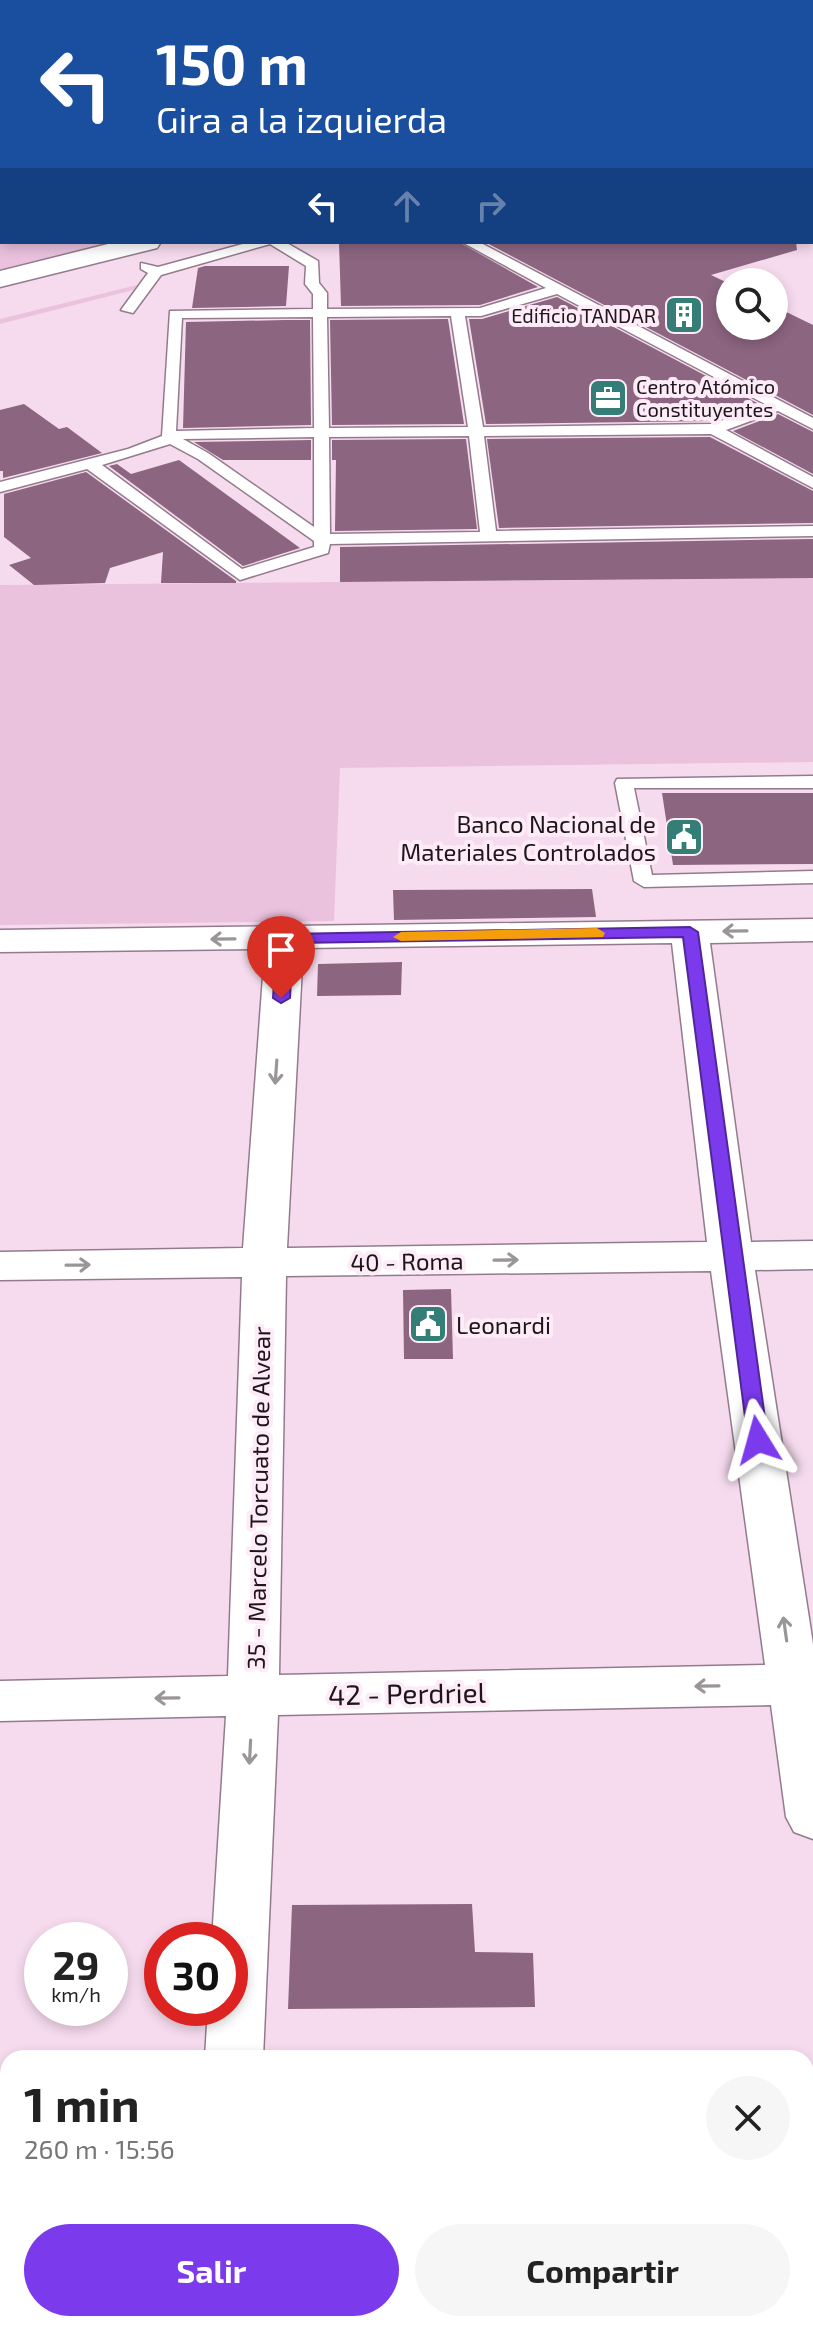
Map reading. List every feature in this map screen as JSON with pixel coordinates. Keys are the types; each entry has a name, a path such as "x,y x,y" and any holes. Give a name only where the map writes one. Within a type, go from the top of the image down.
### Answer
{"street":[{"path":"0,279 150,260"},
{"path":"0,941 813,930"},
{"path":"690,932 731,1257 803,1684 813,1817"},
{"name":"35 - Marcelo Torcuato de Alvear","path":"234,2050 253,1697 264,1263 285,939"},
{"name":"40 - Roma","path":"0,1266 813,1255"},
{"name":"42 - Perdriel","path":"0,1701 803,1684"}],"lane":[{"path":"128,310 150,260 252,244"},
{"path":"91,464 240,575 322,550 320,293 312,284 313,264 278,244"},
{"path":"473,244 813,424"},
{"path":"558,289 481,312 175,314 170,438 203,456 321,539 813,531"},
{"path":"457,312 488,534"},
{"path":"0,487 91,464 170,438 208,433 714,429 779,406"},
{"path":"714,429 813,483"},
{"path":"813,782 624,783 644,881 813,877"}],"shaded area":[{"path":"0,244 127,244 0,275"},
{"path":"137,285 133,290 0,324 0,319"},
{"path":"813,578 813,762 340,768 334,921 0,925 0,585"}],"building":[{"path":"339,244 463,244 538,287 480,305 341,306"},
{"name":"Edificio TANDAR","path":"489,244 796,244 797,250 735,268 716,268 716,274 711,275 716,277 716,340 788,340 788,313 813,325 813,415"},
{"path":"289,266 286,306 192,308 198,268"},
{"path":"557,297 759,404 711,421 486,424 469,319 482,319"},
{"path":"448,319 464,424 332,425 330,320"},
{"path":"310,320 311,425 183,428 186,322"},
{"path":"24,404 59,429 67,427 102,453 3,478 3,471 0,471 0,410"},
{"path":"778,414 813,432 813,474 733,431"},
{"path":"710,437 813,491 813,523 499,528 487,439"},
{"path":"466,439 477,529 335,531 336,460 332,460 332,440"},
{"path":"311,440 311,460 223,460 194,442"},
{"path":"179,460 300,548 243,566 109,466 117,464 131,474"},
{"path":"86,472 236,583 161,583 163,552 110,568 105,583 34,585 9,565 31,558 4,537 4,494"},
{"path":"813,539 813,578 340,582 340,547"},
{"path":"662,793 813,793 813,864 673,865"},
{"path":"592,889 596,917 394,920 393,890"},
{"path":"402,962 401,995 317,996 318,964"},
{"name":"Leonardi","path":"451,1289 453,1359 404,1359 403,1290"},
{"path":"472,1904 475,1952 533,1953 535,2007 288,2009 292,1905"}],"slow traffic":[{"path":"401,937 597,933"}],"place":[{"name":"Edificio TANDAR","path":"684,315"},
{"name":"Centro Atómico Constituyentes","path":"608,398"},
{"name":"Banco Nacional de Materiales Controlados","path":"684,837"},
{"name":"Leonardi","path":"428,1324"}],"route":[{"path":"281,998 285,939 690,932 731,1257 758,1440"}]}
